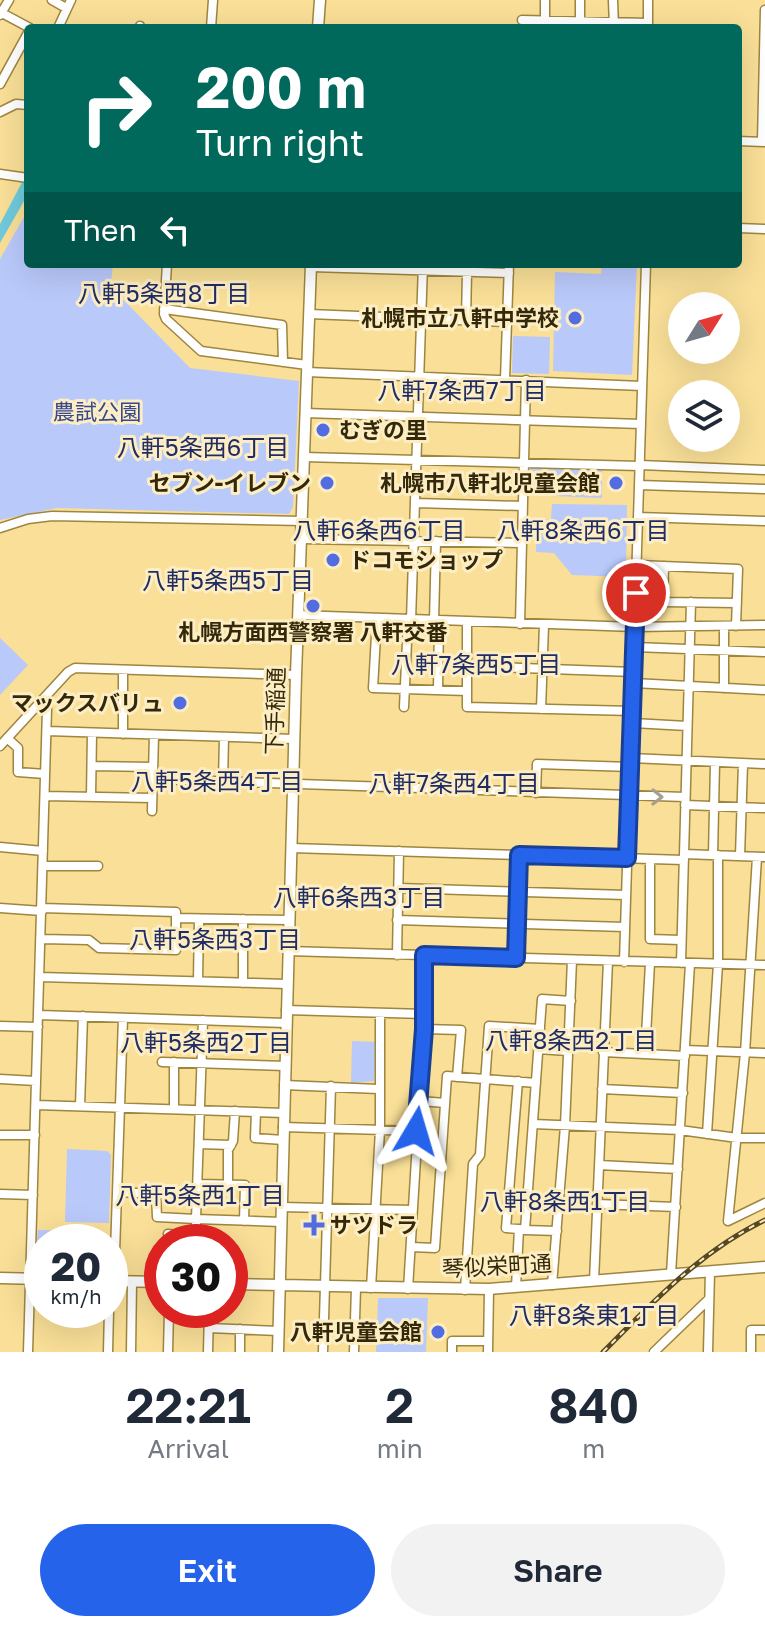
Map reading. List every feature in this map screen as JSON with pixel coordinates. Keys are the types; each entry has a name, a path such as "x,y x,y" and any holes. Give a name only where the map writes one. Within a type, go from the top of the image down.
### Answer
{"main road":[{"path":"318,24 320,0"},
{"name":"下手稲通","path":"278,1352 294,739 311,268"},
{"name":"琴似栄町通","path":"248,1285 465,1290 765,1267"},
{"path":"0,1278 24,1279"},
{"path":"128,1281 144,1281"}],"street":[{"path":"9,0 1,15 24,27"},
{"path":"52,0 69,4 60,24"},
{"path":"211,24 213,0"},
{"path":"522,20 545,24 545,0"},
{"path":"580,0 580,24"},
{"path":"613,0 614,24"},
{"path":"648,0 648,24"},
{"path":"742,141 764,142 765,10"},
{"path":"0,84 24,39"},
{"path":"0,112 16,104 24,105"},
{"path":"3,175 24,178"},
{"path":"742,228 765,229"},
{"path":"167,268 166,319 201,351 307,368 642,386"},
{"path":"404,707 416,503 423,268 509,268 505,379"},
{"path":"624,962 646,268"},
{"path":"466,320 473,270"},
{"path":"164,309 282,325 283,362"},
{"path":"309,314 507,322"},
{"path":"520,624 526,380"},
{"path":"305,413 641,424"},
{"path":"304,457 765,470"},
{"path":"639,485 765,489"},
{"path":"416,503 523,506"},
{"path":"0,528 28,519 52,516 303,521"},
{"path":"638,517 765,521"},
{"path":"302,539 522,543"},
{"path":"436,541 438,690"},
{"path":"637,565 738,569 736,626"},
{"path":"664,566 663,602 737,603"},
{"path":"671,1274 685,1053 686,964 681,940 691,602"},
{"path":"298,615 635,627 765,625"},
{"path":"377,618 373,688 467,691"},
{"path":"467,622 467,707 633,711"},
{"path":"541,709 544,625"},
{"path":"724,626 724,688"},
{"path":"635,647 765,652"},
{"path":"467,666 634,672"},
{"path":"0,746 75,668 296,675"},
{"path":"123,670 123,734"},
{"path":"634,683 765,690"},
{"path":"34,1224 47,731 45,697"},
{"path":"633,723 687,726"},
{"path":"47,731 294,739"},
{"path":"91,797 92,733"},
{"path":"152,811 154,735"},
{"path":"223,782 224,737"},
{"path":"7,738 18,748 18,772 45,774"},
{"path":"707,1134 718,964 713,806 715,763"},
{"path":"536,793 537,764 765,764"},
{"path":"740,856 743,764"},
{"path":"92,766 152,767"},
{"path":"152,779 629,796 713,806 765,808"},
{"path":"45,796 152,798"},
{"path":"0,847 43,851"},
{"path":"291,848 650,859 716,855 761,857 728,1221 765,1203"},
{"path":"397,955 399,851"},
{"path":"516,958 519,855"},
{"path":"650,859 650,939 681,940"},
{"path":"43,866 98,866"},
{"path":"398,888 626,895"},
{"path":"0,908 176,912 176,950 99,948 89,940 41,939"},
{"path":"176,918 289,920"},
{"path":"198,981 199,919"},
{"path":"243,919 243,983"},
{"path":"397,920 625,927"},
{"path":"288,951 765,965"},
{"path":"408,1289 424,1029 424,955"},
{"path":"552,1285 565,1126 572,960"},
{"path":"594,1281 608,961"},
{"path":"645,1054 650,963"},
{"path":"40,977 287,984"},
{"path":"516,1287 542,999 571,1001"},
{"path":"286,1010 424,1014"},
{"path":"371,1288 380,1130 380,1014"},
{"path":"39,1015 286,1023"},
{"path":"80,1106 83,1016"},
{"path":"115,1224 123,1018"},
{"path":"196,1224 203,1020"},
{"path":"0,1026 38,1027"},
{"path":"465,1290 473,1164 480,1155 489,1026 540,1029"},
{"path":"424,1029 461,1030 457,1077"},
{"path":"538,1049 568,1051"},
{"path":"603,1052 765,1053"},
{"path":"162,1062 285,1066"},
{"path":"174,1062 174,1109"},
{"path":"411,1247 435,1248 447,1076 536,1083"},
{"path":"0,1079 36,1081"},
{"path":"518,1081 506,1228 557,1231"},
{"path":"284,1085 378,1089"},
{"path":"323,1352 331,1086"},
{"path":"602,1089 683,1093"},
{"path":"420,1101 445,1103"},
{"path":"36,1105 284,1113"},
{"path":"228,1184 228,1150 233,1141 235,1111"},
{"path":"256,1112 255,1138 283,1140"},
{"path":"533,1124 600,1125 765,1138"},
{"path":"283,1127 416,1131"},
{"path":"0,1135 35,1135"},
{"path":"199,1144 231,1145"},
{"path":"599,1165 678,1169"},
{"path":"197,1184 245,1185 244,1221"},
{"path":"117,1192 156,1194 157,1217 281,1222"},
{"path":"0,1194 33,1195"},
{"path":"597,1204 676,1207"},
{"path":"282,1207 412,1210"},
{"path":"708,1352 710,1272"},
{"path":"131,1352 132,1281"},
{"path":"354,1352 356,1288"},
{"path":"488,1352 489,1289"},
{"path":"654,1352 709,1299"},
{"path":"28,1352 31,1328"},
{"path":"108,1352 109,1328"},
{"path":"168,1352 169,1328"},
{"path":"208,1352 209,1328 279,1331"},
{"path":"240,1329 240,1352"},
{"path":"751,1352 751,1330 765,1330"},
{"path":"452,1352 452,1341 488,1341"}],"green space":[{"name":"農試公園","path":"24,217 24,268 113,268 113,289 190,368 299,381 293,507 289,514 57,508 0,520 0,259"},
{"path":"602,268 637,268 632,375 553,371 555,272 601,274"},
{"path":"513,336 550,337 549,374 512,373"},
{"path":"530,468 599,469 602,471 602,498 529,495"},
{"path":"552,504 627,505 626,577 572,575 554,553 536,552 537,520 551,519"},
{"path":"0,638 28,665 0,695"},
{"path":"352,1041 377,1042 374,1081 351,1083"},
{"path":"67,1149 107,1151 111,1155 109,1223 65,1222"},
{"path":"378,1298 428,1298 426,1352 376,1352"}],"shaded area":[{"path":"24,179 24,201 0,243 0,224"}],"railway":[{"path":"603,1352 659,1296 699,1262 765,1220"}],"place":[{"name":"札幌市立八軒中学校","path":"575,318"},
{"name":"むぎの里","path":"323,430"},
{"name":"セブン-イレブン","path":"327,483"},
{"name":"札幌市八軒北児童会館","path":"616,483"},
{"name":"ドコモショップ","path":"333,560"},
{"name":"札幌方面西警察署 八軒交番","path":"313,606"},
{"name":"マックスバリュ","path":"180,703"},
{"name":"サツドラ","path":"314,1225"},
{"name":"八軒児童会館","path":"438,1332"}],"district":[{"name":"八軒5条西8丁目","path":"164,294"},
{"name":"八軒7条西7丁目","path":"462,391"},
{"name":"八軒5条西6丁目","path":"203,448"},
{"name":"八軒6条西6丁目","path":"379,531"},
{"name":"八軒8条西6丁目","path":"583,531"},
{"name":"八軒5条西5丁目","path":"228,581"},
{"name":"八軒7条西5丁目","path":"476,665"},
{"name":"八軒5条西4丁目","path":"217,782"},
{"name":"八軒7条西4丁目","path":"454,784"},
{"name":"八軒6条西3丁目","path":"359,898"},
{"name":"八軒5条西3丁目","path":"215,940"},
{"name":"八軒8条西2丁目","path":"571,1041"},
{"name":"八軒5条西2丁目","path":"206,1043"},
{"name":"八軒5条西1丁目","path":"200,1196"},
{"name":"八軒8条西1丁目","path":"565,1202"},
{"name":"八軒8条東1丁目","path":"594,1316"}],"route":[{"path":"416,1131 424,1029 424,955 516,958 519,855 627,858 636,593"}]}
